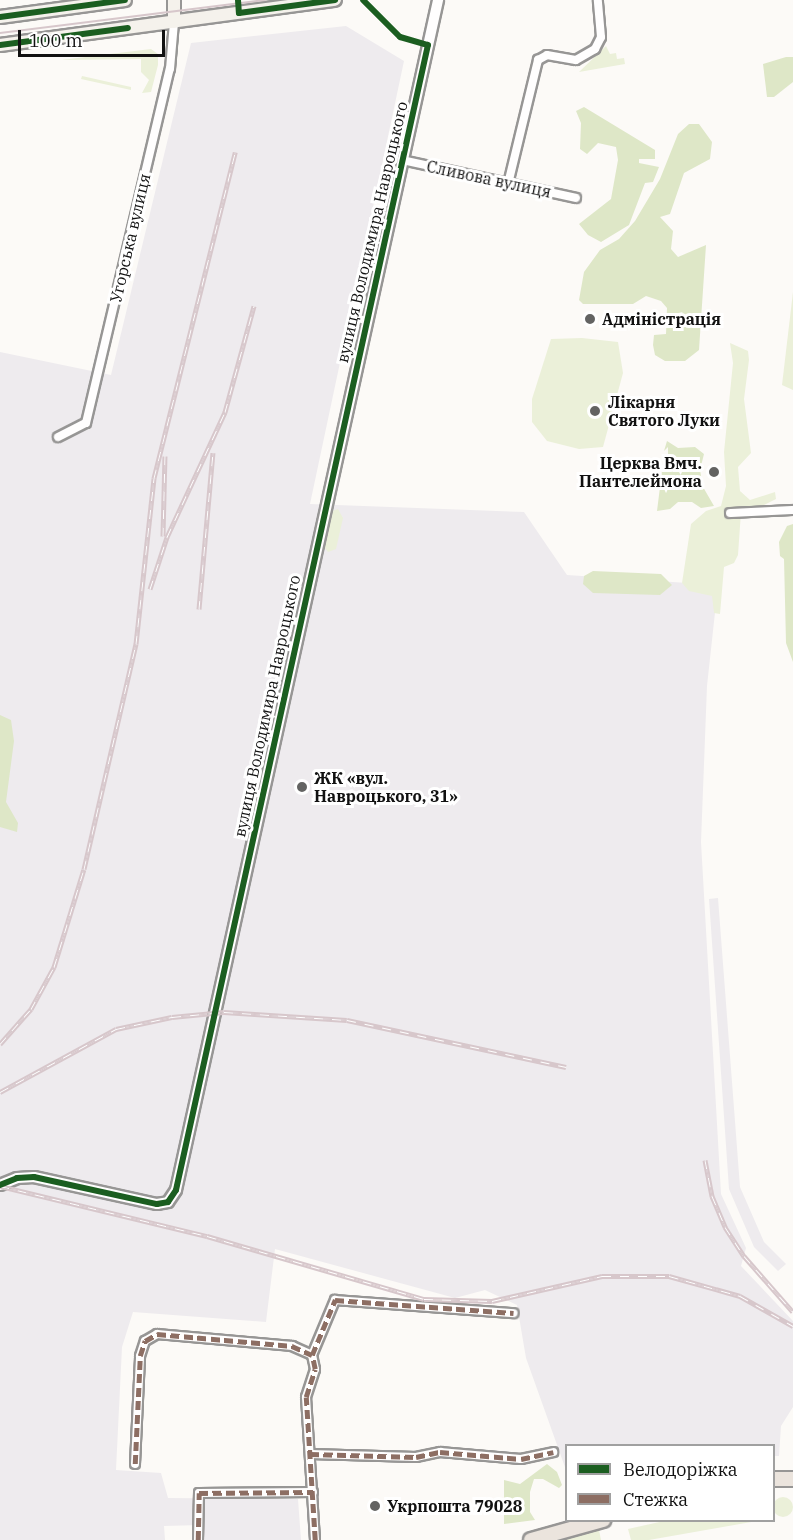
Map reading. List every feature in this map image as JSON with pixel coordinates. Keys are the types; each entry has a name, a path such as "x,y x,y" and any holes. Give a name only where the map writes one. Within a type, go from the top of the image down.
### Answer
{"main road":[{"path":"0,17 125,0"},
{"path":"174,0 174,22"},
{"path":"0,45 336,0"},
{"path":"775,1479 793,1479"},
{"path":"531,1540 599,1522"}],"street":[{"name":"вулиця Володимира Навроцького","path":"0,1185 17,1178 34,1177 157,1204 168,1202 176,1190 438,0"},
{"path":"508,184 538,60 547,55 576,60 595,49 601,37 598,0"},
{"name":"Угорська вулиця","path":"58,436 86,423 170,69 174,22"},
{"name":"Сливова вулиця","path":"402,160 576,198"},
{"path":"730,513 793,510"},
{"path":"315,1540 306,1397 315,1369 312,1355 335,1300 342,1298 514,1313"},
{"path":"135,1464 140,1356 145,1341 158,1334 292,1346 312,1355"},
{"path":"310,1454 416,1457 440,1452 521,1459 554,1452"},
{"path":"198,1540 200,1493 313,1492"}],"shaded area":[{"path":"346,26 404,61 310,504 524,512 567,575 718,585 707,686 701,842 721,1194 746,1248 741,1266 793,1321 793,1407 781,1426 779,1456 775,1456 775,1444 565,1444 565,1467 526,1358 517,1305 485,1290 455,1298 275,1249 266,1322 133,1312 122,1347 116,1470 161,1473 168,1498 298,1499 301,1540 204,1540 201,1525 164,1526 165,1540 0,1540 0,352 111,375 191,43"},
{"path":"718,898 740,1187 764,1242 786,1264 778,1271 754,1247 729,1189 709,899"}],"green space":[{"path":"606,46 610,54 616,53 617,59 624,58 625,64 579,72"},
{"path":"151,49 158,54 158,65 151,92 142,93 149,80 141,72 141,59 61,60"},
{"path":"793,57 793,82 774,97 767,97 763,64"},
{"path":"82,76 131,87 131,90 81,79"},
{"path":"584,107 655,150 655,159 639,159 639,163 659,167 653,182 645,183 629,225 601,242 588,235 579,224 611,199 618,160 616,147 598,143 587,154 580,149 581,123 576,111"},
{"path":"689,124 699,124 712,142 710,159 684,173 670,214 660,217 673,231 671,249 678,257 706,245 699,350 685,361 665,361 655,355 653,345 654,335 666,334 667,308 661,301 646,296 633,304 583,304 579,300 584,272 600,250 619,239 635,221 660,179 678,134"},
{"path":"793,292 793,390 782,385"},
{"path":"582,338 618,342 623,373 603,447 579,449 547,441 532,422 532,399 551,339"},
{"path":"730,343 748,351 749,360 744,399 751,453 738,467 740,491 750,500 775,492 776,499 754,510 741,512 738,555 734,563 724,567 720,614 714,613 712,596 689,591 682,583 691,524 706,511 721,506 726,486 724,452 733,363"},
{"path":"667,441 678,448 695,447 704,454 700,470 703,487 714,506 701,508 692,502 678,502 670,509 657,511 662,471 668,466 668,447 664,451"},
{"path":"338,509 343,518 336,549 328,552 324,547 332,511"},
{"path":"793,524 793,662 786,643 784,559 780,556 779,542 787,526"},
{"path":"593,571 661,574 672,585 660,595 593,593 583,584 584,576"},
{"path":"0,715 11,720 14,741 6,802 18,823 17,832 0,827"},
{"path":"547,1464 557,1472 562,1485 559,1488 543,1479 534,1479 530,1492 530,1512 535,1520 504,1524 504,1480 520,1484"},
{"path":"779,1497 787,1497 793,1503 793,1511 787,1517 779,1517 775,1513 775,1501"},
{"path":"660,1522 751,1522 649,1540 631,1540 628,1529"},
{"path":"599,1530 601,1540 564,1540"}],"tram line":[{"path":"0,33 265,0"}],"railway":[{"path":"0,1044 31,1009 54,967 84,869 136,644 154,478 235,152"},
{"path":"150,589 167,537 225,412 254,306"},
{"path":"199,609 213,453"},
{"path":"163,536 165,456"},
{"path":"0,1092 116,1029 172,1017 224,1012 347,1020 566,1067"},
{"path":"705,1160 712,1196 725,1227 744,1256 793,1312"},
{"path":"0,1186 207,1236 424,1299 492,1301 602,1276 669,1276 740,1296 793,1326"}],"marked path":[{"path":"315,1540 306,1397 315,1369 312,1355 335,1300 514,1313"},
{"path":"135,1464 140,1356 145,1341 157,1334 292,1346 312,1355"},
{"path":"310,1454 416,1457 440,1452 521,1459 553,1452"},
{"path":"198,1540 199,1493 313,1492"}],"cycle path":[{"path":"0,17 125,0"},
{"path":"238,0 239,13 335,0"},
{"path":"0,1185 17,1178 34,1177 157,1204 168,1202 176,1190 428,45 400,37 363,0"},
{"path":"0,45 128,28"}],"place":[{"name":"Адміністрація","path":"590,319"},
{"name":"Лікарня Святого Луки","path":"595,411"},
{"name":"Церква Вмч. Пантелеймона","path":"714,472"},
{"name":"ЖК «вул. Навроцького, 31»","path":"302,787"},
{"name":"Укрпошта 79028","path":"375,1506"}]}
